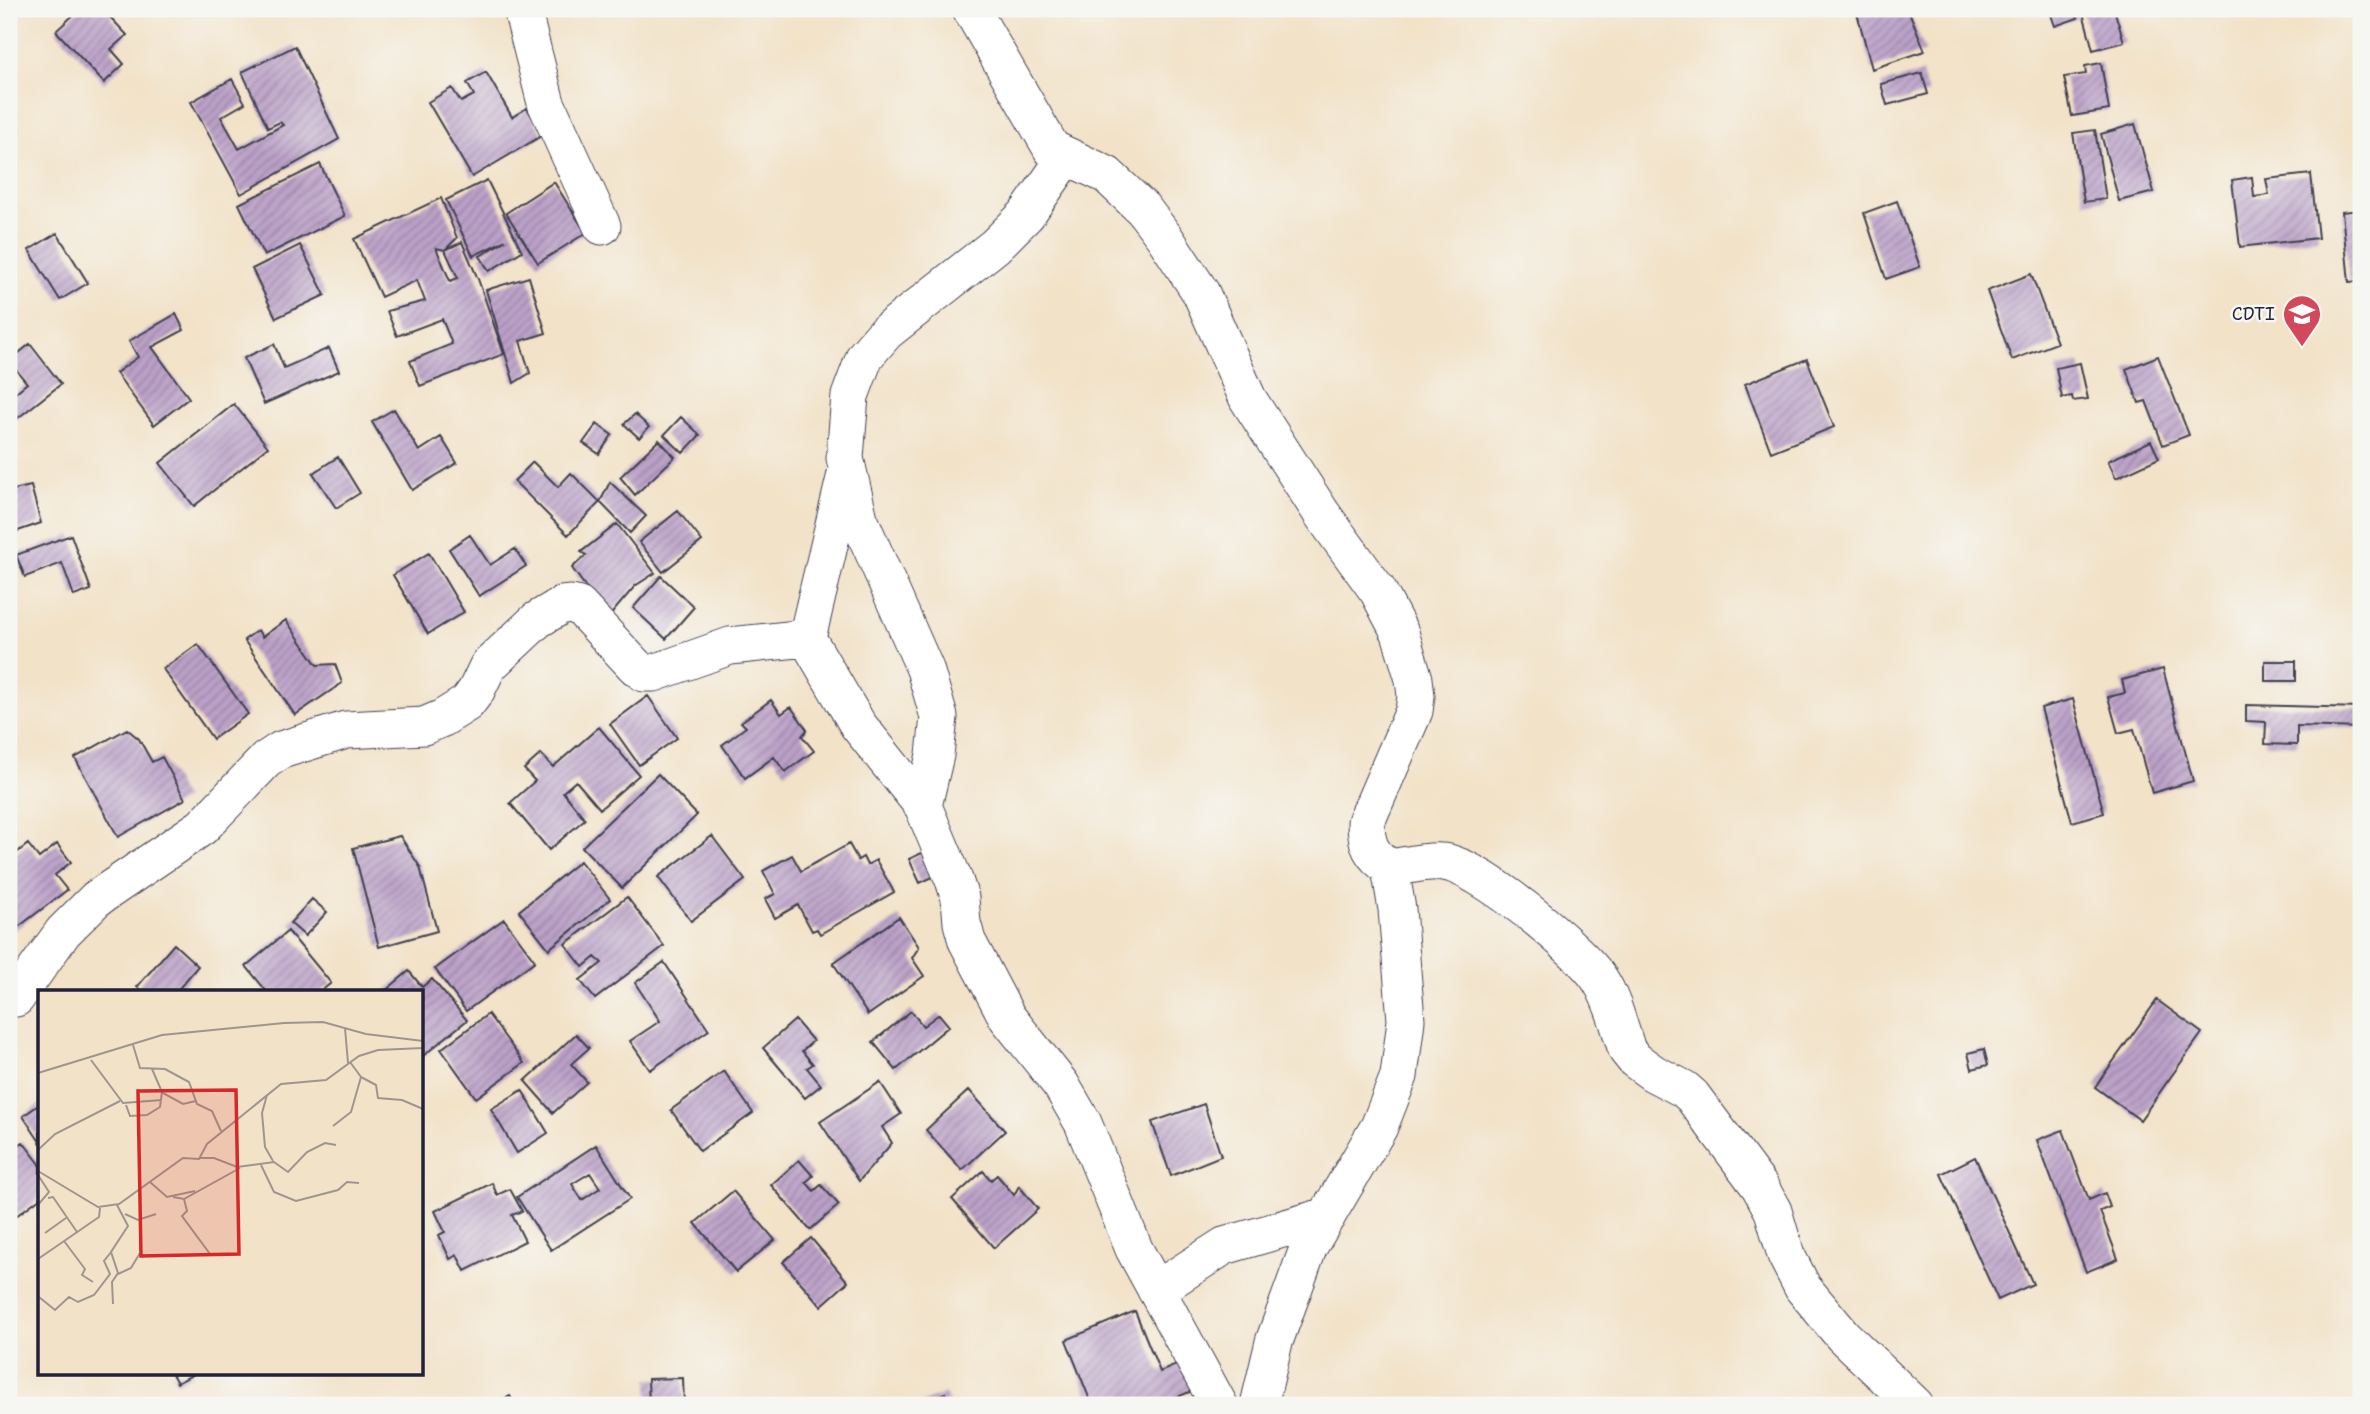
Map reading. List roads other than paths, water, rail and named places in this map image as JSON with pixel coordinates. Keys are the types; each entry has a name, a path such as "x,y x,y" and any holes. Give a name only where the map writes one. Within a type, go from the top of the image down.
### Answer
{"street":[{"path":"524,9 547,103 603,226"},
{"path":"971,9 1052,149 1107,175 1143,209 1166,238 1201,293 1248,399 1322,514 1378,591 1400,633 1414,679 1416,696 1414,711 1366,822 1367,838 1375,858 1390,868 1442,862 1462,867 1503,892 1562,940 1599,979 1627,1050 1635,1060 1692,1096 1760,1186 1773,1211 1786,1255 1803,1288 1843,1336 1915,1405"},
{"path":"923,806 935,755 939,718 925,669 859,519 845,458 850,396 865,356 887,332 995,246 1026,215 1067,156"},
{"path":"847,470 807,638 858,725 923,806 960,898 967,941 1007,1017 1061,1085 1083,1124 1134,1249 1219,1405"},
{"path":"16,998 63,932 96,899 202,827 266,760 281,750 346,730 424,726 443,718 467,703 488,666 537,620 562,605 579,606 644,673 654,673 730,646 807,638"},
{"path":"1259,1405 1273,1342 1309,1246 1380,1127 1399,1076 1406,1020 1397,909 1390,868"},
{"path":"1156,1290 1224,1246 1326,1216"}],"place":[{"name":"CDTI","path":"2302,348"}]}
